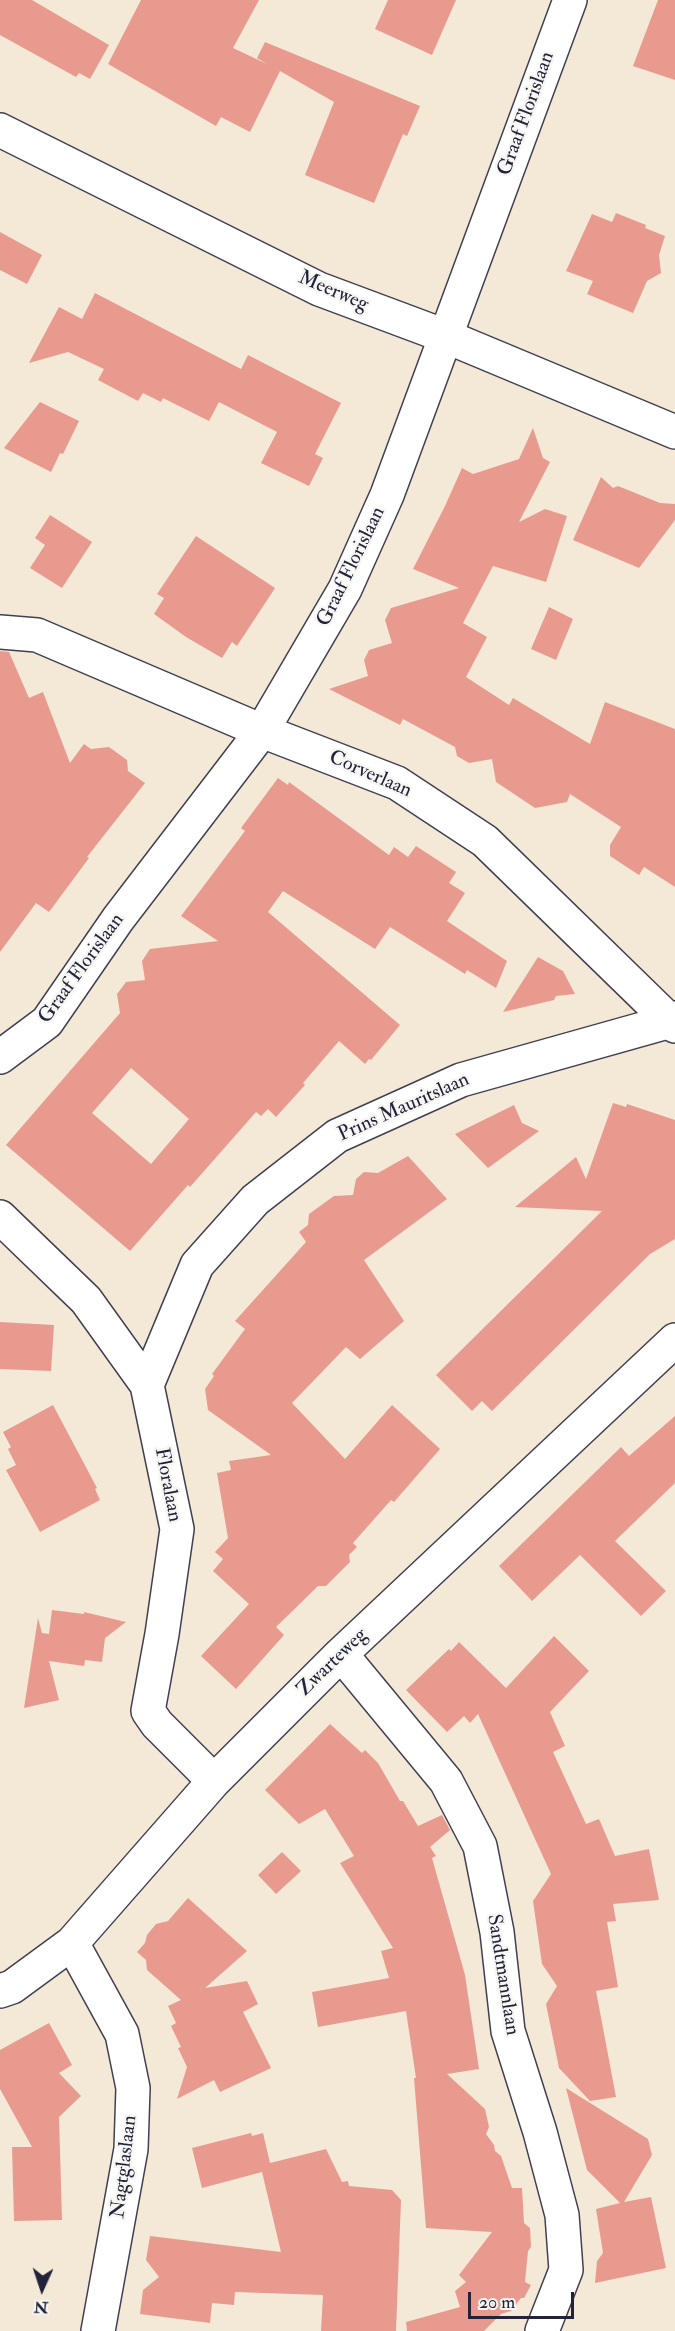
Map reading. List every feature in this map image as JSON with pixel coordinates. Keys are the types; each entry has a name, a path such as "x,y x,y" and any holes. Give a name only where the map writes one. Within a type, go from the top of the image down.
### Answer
{"street":[{"name":"Graaf Florislaan","path":"0,1057 47,1022 118,919 262,731 345,589 387,495 570,0"},
{"name":"Meerweg","path":"0,130 319,289 445,336 675,432"},
{"name":"Corverlaan","path":"0,632 38,635 262,731 397,783 485,841 674,1022"},
{"name":"Prins Mauritslaan","path":"147,1385 197,1265 255,1200 337,1136 461,1080 674,1022"},
{"name":"Floralaan","path":"0,1217 86,1300 147,1385 177,1529 148,1711 157,1724 214,1781"},
{"name":"Zwarteweg","path":"0,1991 12,1987 72,1943 214,1781 341,1654 675,1340"},
{"name":"Sandtmannlaan","path":"341,1654 446,1781 480,1846 497,1932 508,2031 540,2132 562,2215 566,2270 542,2331"},
{"name":"Nagtglaslaan","path":"72,1943 122,2034 133,2088 132,2149 98,2331"}],"building":[{"path":"0,0 32,0 109,45 90,79 79,73 76,77 0,35"},
{"path":"141,0 259,0 233,48 267,64 257,58 265,42 420,106 407,136 403,134 374,203 305,175 334,102 280,71 250,132 221,117 216,126 108,64"},
{"path":"388,0 456,0 432,55 375,29"},
{"path":"658,0 675,0 675,80 633,66"},
{"path":"616,213 646,225 645,228 665,236 659,255 661,273 647,281 633,313 587,294 593,281 566,271 592,214 612,222"},
{"path":"0,232 42,255 27,284 0,270"},
{"path":"95,293 241,369 248,355 341,403 315,454 323,458 309,486 261,463 277,432 219,402 209,421 163,398 161,402 143,393 138,401 98,380 104,369 68,352 29,363 59,307 82,319"},
{"path":"40,402 79,421 63,454 60,453 51,472 4,448"},
{"path":"533,428 543,458 550,462 519,522 545,509 567,516 546,582 493,566 463,623 487,637 466,677 509,705 513,698 590,744 605,702 675,729 675,887 644,867 639,875 610,856 610,845 621,827 570,794 567,802 535,808 496,782 492,759 469,763 457,756 455,747 403,719 400,725 329,689 368,676 364,660 369,650 392,643 385,620 391,608 459,588 413,569 462,468 473,474 519,459"},
{"path":"601,477 613,488 618,486 660,503 675,504 675,520 639,568 573,540"},
{"path":"50,515 92,542 62,588 30,568 45,545 35,538"},
{"path":"196,536 275,588 237,646 232,642 222,658 186,637 154,614 164,598 157,594"},
{"path":"549,607 573,619 556,660 531,649"},
{"path":"0,651 9,652 29,698 43,692 70,763 84,744 91,749 109,747 127,760 128,771 145,783 87,857 89,858 49,912 36,903 0,952"},
{"path":"278,778 288,785 289,782 389,855 394,847 408,857 416,846 456,872 449,883 465,893 447,921 507,961 496,988 467,970 465,974 390,927 375,949 283,891 268,912 400,1025 365,1064 339,1041 303,1083 305,1085 276,1117 268,1109 261,1116 256,1112 130,1251 6,1145 120,1013 117,994 126,982 145,980 142,961 150,949 218,941 181,916 245,831 241,828","holes":["131,1068 189,1119 151,1164 92,1113"]},
{"path":"538,957 563,971 575,994 556,996 554,1000 503,1012"},
{"path":"613,1103 626,1107 627,1104 675,1120 675,1239 650,1254 492,1411 482,1401 472,1411 436,1375 602,1211 515,1207 576,1157 586,1179"},
{"path":"514,1105 522,1123 539,1131 488,1168 455,1134"},
{"path":"408,1156 447,1199 364,1260 404,1321 360,1359 346,1347 292,1403 345,1459 392,1405 440,1449 394,1502 391,1500 353,1543 357,1547 349,1555 350,1562 326,1586 318,1586 276,1627 284,1635 236,1689 201,1656 249,1604 213,1571 223,1559 215,1552 228,1538 217,1473 231,1470 229,1461 271,1455 208,1410 205,1389 214,1376 212,1374 245,1329 235,1321 306,1242 299,1232 308,1225 309,1214 334,1196 353,1195 356,1179 364,1172 378,1173"},
{"path":"0,1322 54,1325 51,1371 0,1369"},
{"path":"53,1405 97,1488 95,1489 100,1500 40,1532 6,1470 16,1465 8,1449 11,1447 3,1432"},
{"path":"675,1416 675,1483 615,1541 666,1591 641,1616 580,1555 532,1601 499,1566 621,1447 629,1456"},
{"path":"52,1610 84,1614 84,1612 126,1622 105,1638 102,1662 85,1660 84,1666 49,1661 59,1700 24,1708 38,1618 42,1633 49,1634"},
{"path":"554,1636 589,1671 550,1712 565,1746 553,1752 586,1824 599,1819 615,1856 649,1849 659,1900 613,1904 616,1921 607,1922 618,1987 596,1991 616,2097 590,2101 559,2068 546,2004 557,1986 542,1964 533,1901 551,1874 478,1714 470,1723 464,1716 447,1732 406,1690 459,1642 506,1688"},
{"path":"330,1724 362,1753 365,1750 378,1763 418,1826 442,1815 450,1830 430,1847 436,1856 432,1858 465,1975 479,2069 447,2074 485,2109 489,2127 486,2134 494,2145 495,2151 501,2156 512,2188 522,2188 524,2223 530,2228 531,2247 528,2251 525,2282 531,2285 524,2298 521,2298 511,2311 501,2314 484,2331 407,2331 406,2322 460,2307 455,2291 466,2282 459,2275 492,2232 426,2228 414,2078 416,2078 406,2011 318,2027 312,1992 389,1978 381,1951 393,1948 340,1863 354,1856 325,1809 299,1824 265,1790"},
{"path":"282,1852 301,1871 276,1894 258,1875"},
{"path":"188,1898 247,1951 205,1988 247,1981 258,2004 243,2012 271,2068 220,2092 214,2080 177,2099 187,2067 171,2026 176,2023 168,2006 181,2000 147,1970 146,1960 137,1952 156,1924 168,1921"},
{"path":"49,2023 72,2065 59,2073 81,2096 59,2117 62,2220 14,2221 12,2147 32,2147 0,2089 0,2050"},
{"path":"566,2088 648,2139 652,2155 624,2202 651,2197 666,2268 595,2283 597,2261 603,2253 596,2209 620,2203 587,2170"},
{"path":"251,2133 252,2136 263,2133 270,2163 326,2149 342,2182 348,2181 349,2186 392,2190 401,2200 396,2331 321,2331 323,2295 235,2292 234,2305 212,2303 210,2323 140,2314 143,2290 159,2277 146,2260 150,2236 281,2252 262,2172 202,2188 192,2148"}]}
